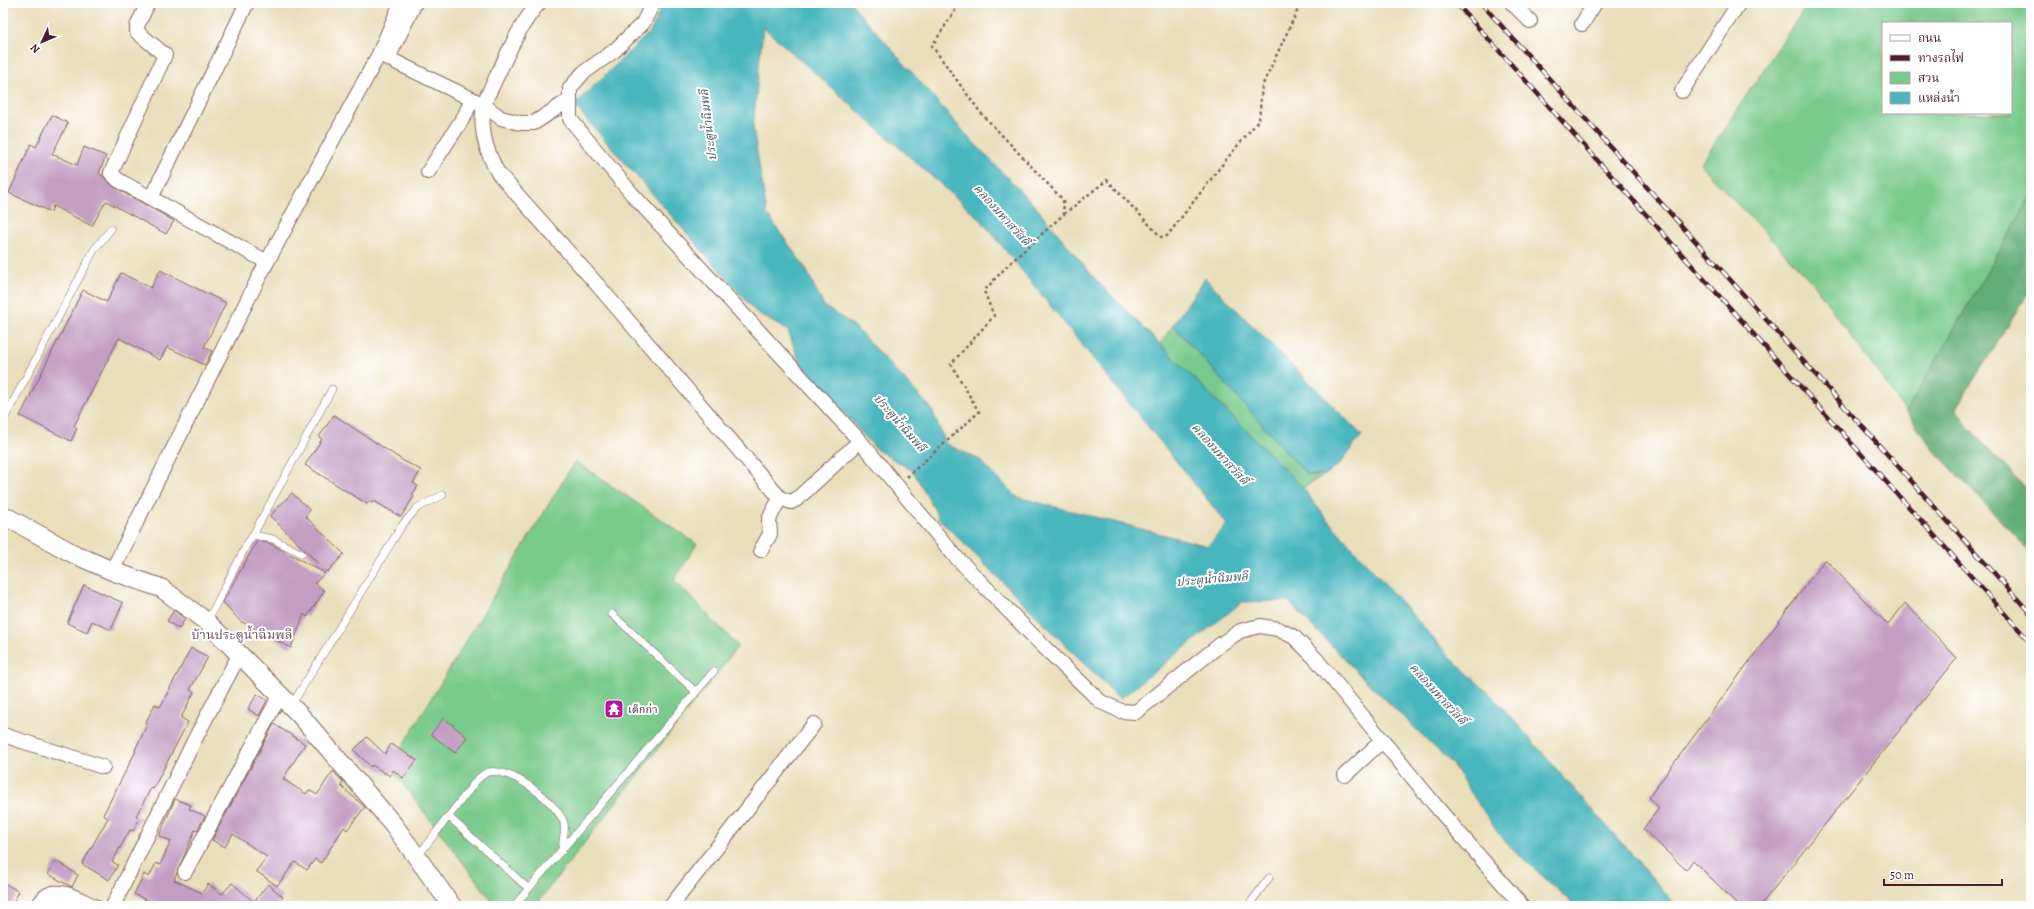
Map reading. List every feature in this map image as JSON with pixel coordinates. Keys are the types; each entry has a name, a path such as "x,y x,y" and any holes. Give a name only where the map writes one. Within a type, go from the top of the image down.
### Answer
{"street":[{"path":"148,3 137,26 137,32 165,54 111,173 118,180 267,262"},
{"path":"151,198 247,3"},
{"path":"384,56 401,3"},
{"path":"112,571 267,262 415,3"},
{"path":"428,172 465,115 478,102 531,12 540,3"},
{"path":"653,3 642,23 614,51 583,73 570,88 570,119 627,188 860,440 955,556 1044,647 1101,702 1120,712 1136,712 1221,644 1240,631 1260,626 1278,629 1294,637 1316,659 1522,906"},
{"path":"1512,3 1530,22"},
{"path":"1582,24 1596,3"},
{"path":"1682,91 1739,3"},
{"path":"384,56 478,102 501,118 520,123 534,123 569,100"},
{"path":"478,102 484,141 490,158 498,173 610,299 780,498 791,502 797,500 860,440"},
{"path":"761,550 770,534 769,520 780,498"},
{"path":"3,515 74,554 112,571 161,588 207,622 285,700 392,824 452,906"},
{"path":"113,906 196,736 239,655"},
{"path":"185,872 285,700"},
{"path":"671,906 814,724"},
{"path":"3,735 103,768"},
{"path":"1345,775 1383,740"},
{"path":"38,906 46,896 53,893 66,894 94,906"}],"lane":[{"path":"3,420 94,250 112,229"},
{"path":"207,622 247,544 332,389"},
{"path":"285,700 403,524 417,508 443,495"},
{"path":"253,535 272,539 302,554"},
{"path":"612,614 696,692"},
{"path":"514,906 714,671"},
{"path":"417,857 476,781 488,772 500,773 531,786 553,805 564,824 562,851"},
{"path":"449,817 529,889"},
{"path":"1248,906 1269,878"}],"path":[{"path":"960,3 932,46 980,112 1063,200 1064,214"},
{"path":"908,476 979,412 951,364 994,316 984,291 1008,265 1054,222 1107,180 1161,237 1167,236 1259,120 1262,86 1301,3"}],"green space":[{"path":"1808,3 2025,3 2031,7 2031,196 1906,412 1812,282 1700,165"},
{"path":"2031,196 2031,289 1956,408 1968,427 2031,494 2031,553 1933,449 1906,412"},
{"path":"1173,325 1307,475 1324,475 1303,488 1160,344"},
{"path":"575,461 697,544 674,580 738,646 535,906 496,906 390,767"}],"water":[{"path":"663,3 851,3 971,140 1036,207 1096,280 1303,488 1325,517 1451,658 1495,699 1677,906 1575,906 1502,839 1452,764 1363,678 1288,601 1242,602 1120,699 940,520 913,471 877,450 800,363 788,331 756,312 574,105 651,31","holes":["763,27 981,220 1227,524 1208,546 1017,497 980,460 946,444 931,408 853,325 824,306 806,269 767,214 753,127"]},
{"path":"1205,278 1362,435 1339,465 1324,475 1307,475 1173,325"}],"building":[{"path":"52,115 68,123 52,154 77,165 84,147 106,156 99,173 114,187 174,221 166,234 106,201 92,226 53,206 51,212 9,193 31,144 36,147"},
{"path":"160,270 226,303 204,347 212,351 205,365 167,347 160,360 119,338 74,426 77,428 71,441 20,416 83,290 107,302 121,273 151,288"},
{"path":"334,415 402,460 421,470 413,483 418,486 412,495 414,496 401,517 374,501 372,503 369,501 367,504 305,465 322,439 319,437"},
{"path":"292,493 310,510 305,516 344,554 327,572 270,516"},
{"path":"257,541 271,544 325,573 315,583 324,591 307,617 304,614 291,648 240,621 223,602"},
{"path":"1825,559 1888,625 1905,603 1957,658 1760,906 1739,906 1693,860 1686,870 1643,829 1659,808 1649,797"},
{"path":"84,585 123,603 111,630 92,621 87,632 67,623"},
{"path":"174,610 185,619 179,629 167,621"},
{"path":"191,648 208,657 190,690 194,692 181,718 188,722 153,789 151,788 136,816 140,818 133,831 130,830 112,862 118,865 109,880 82,864 108,818 103,815 136,751 135,750 147,725 145,724 155,704 160,707"},
{"path":"257,694 267,700 259,716 248,709"},
{"path":"444,718 467,737 455,753 431,734"},
{"path":"274,724 305,744 283,779 306,794 309,790 317,795 333,771 343,782 341,786 365,807 347,830 344,827 321,863 315,859 307,870 295,862 277,886 256,871 267,857 233,834 225,847 212,840"},
{"path":"367,737 385,754 391,744 417,760 403,778 393,770 390,776 372,765 371,767 354,750"},
{"path":"175,799 191,805 189,809 205,816 197,831 195,830 174,880 202,893 208,884 222,894 232,883 254,902 268,884 283,897 275,906 159,906 134,894 144,874 149,877 156,863 160,865 171,841 159,836"},
{"path":"56,861 78,875 72,887 48,874"},
{"path":"3,882 19,892 11,906 3,906"}],"railway":[{"path":"1456,3 2031,643"},
{"path":"1481,3 2031,614"}],"place":[{"name":"เต็กก่า","path":"614,709"}],"district":[{"name":"บ้านประตูน้ำฉิมพลี","path":"242,634"}],"water label":[{"name":"ประตูน้ำฉิมพลี","path":"708,125"},
{"name":"คลองมหาสวัสดิ์","path":"1002,215"},
{"name":"ประตูน้ำฉิมพลี","path":"900,423"},
{"name":"คลองมหาสวัสดิ์","path":"1220,454"},
{"name":"ประตูน้ำฉิมพลี","path":"1212,579"},
{"name":"คลองมหาสวัสดิ์","path":"1438,694"}]}
